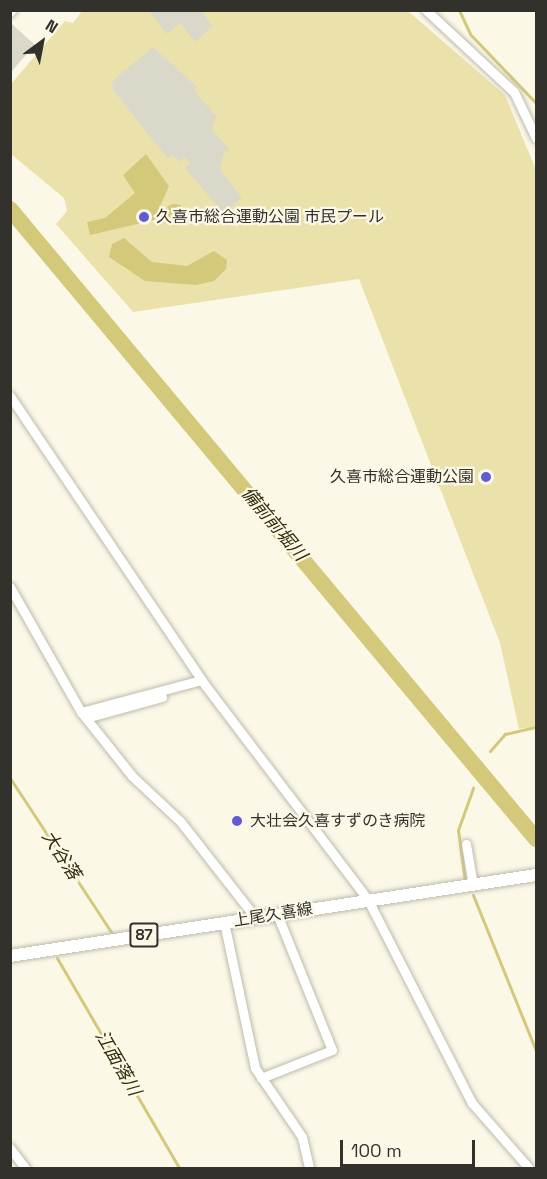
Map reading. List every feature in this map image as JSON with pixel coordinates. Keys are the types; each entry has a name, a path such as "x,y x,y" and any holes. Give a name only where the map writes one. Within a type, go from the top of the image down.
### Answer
{"main road":[{"name":"上尾久喜線","path":"10,956 537,875"}],"street":[{"path":"426,10 514,92 537,138"},
{"path":"10,396 203,683 368,900 472,1104 529,1168"},
{"path":"10,587 84,715 132,776 180,821 255,917"},
{"path":"84,715 203,683"},
{"path":"466,844 473,885"},
{"path":"261,1078 332,1050 277,914"},
{"path":"224,922 248,1045 261,1078 302,1137 309,1168"},
{"path":"10,1148 25,1168"}],"shaded area":[{"name":"久喜市総合運動公園","path":"82,11 408,11 505,95 536,170 536,726 519,729 500,643 359,279 133,312 56,224 67,211 64,198 11,154 11,84 65,21 73,23"},
{"path":"146,154 169,186 154,220 90,235 87,222 105,218 135,193 123,175"},
{"path":"175,204 183,207 186,215 183,223 175,226 167,223 164,215 167,207"},
{"path":"124,238 152,262 187,266 214,251 227,260 226,269 214,281 196,285 145,281 109,257 112,244"}],"building":[{"path":"148,10 200,10 213,26 195,42 180,23 167,34"},
{"path":"12,24 35,45 10,73 10,26"},
{"path":"153,47 197,87 194,90 216,116 212,129 230,150 224,152 220,169 242,198 223,213 185,168 190,163 185,157 179,162 172,155 168,159 113,90 112,81"}],"waterway":[{"path":"459,10 470,34 536,103"},
{"name":"備前前堀川","path":"10,209 536,839"},
{"path":"490,751 505,734 536,727"},
{"name":"大谷落","path":"10,778 112,933"},
{"path":"465,881 458,830 473,788"},
{"path":"473,895 536,1051"},
{"name":"江面落川","path":"57,958 179,1168"}],"place":[{"name":"久喜市総合運動公園 市民プール","path":"144,217"},
{"name":"久喜市総合運動公園","path":"486,477"},
{"name":"大壮会久喜すずのき病院","path":"237,821"}]}
